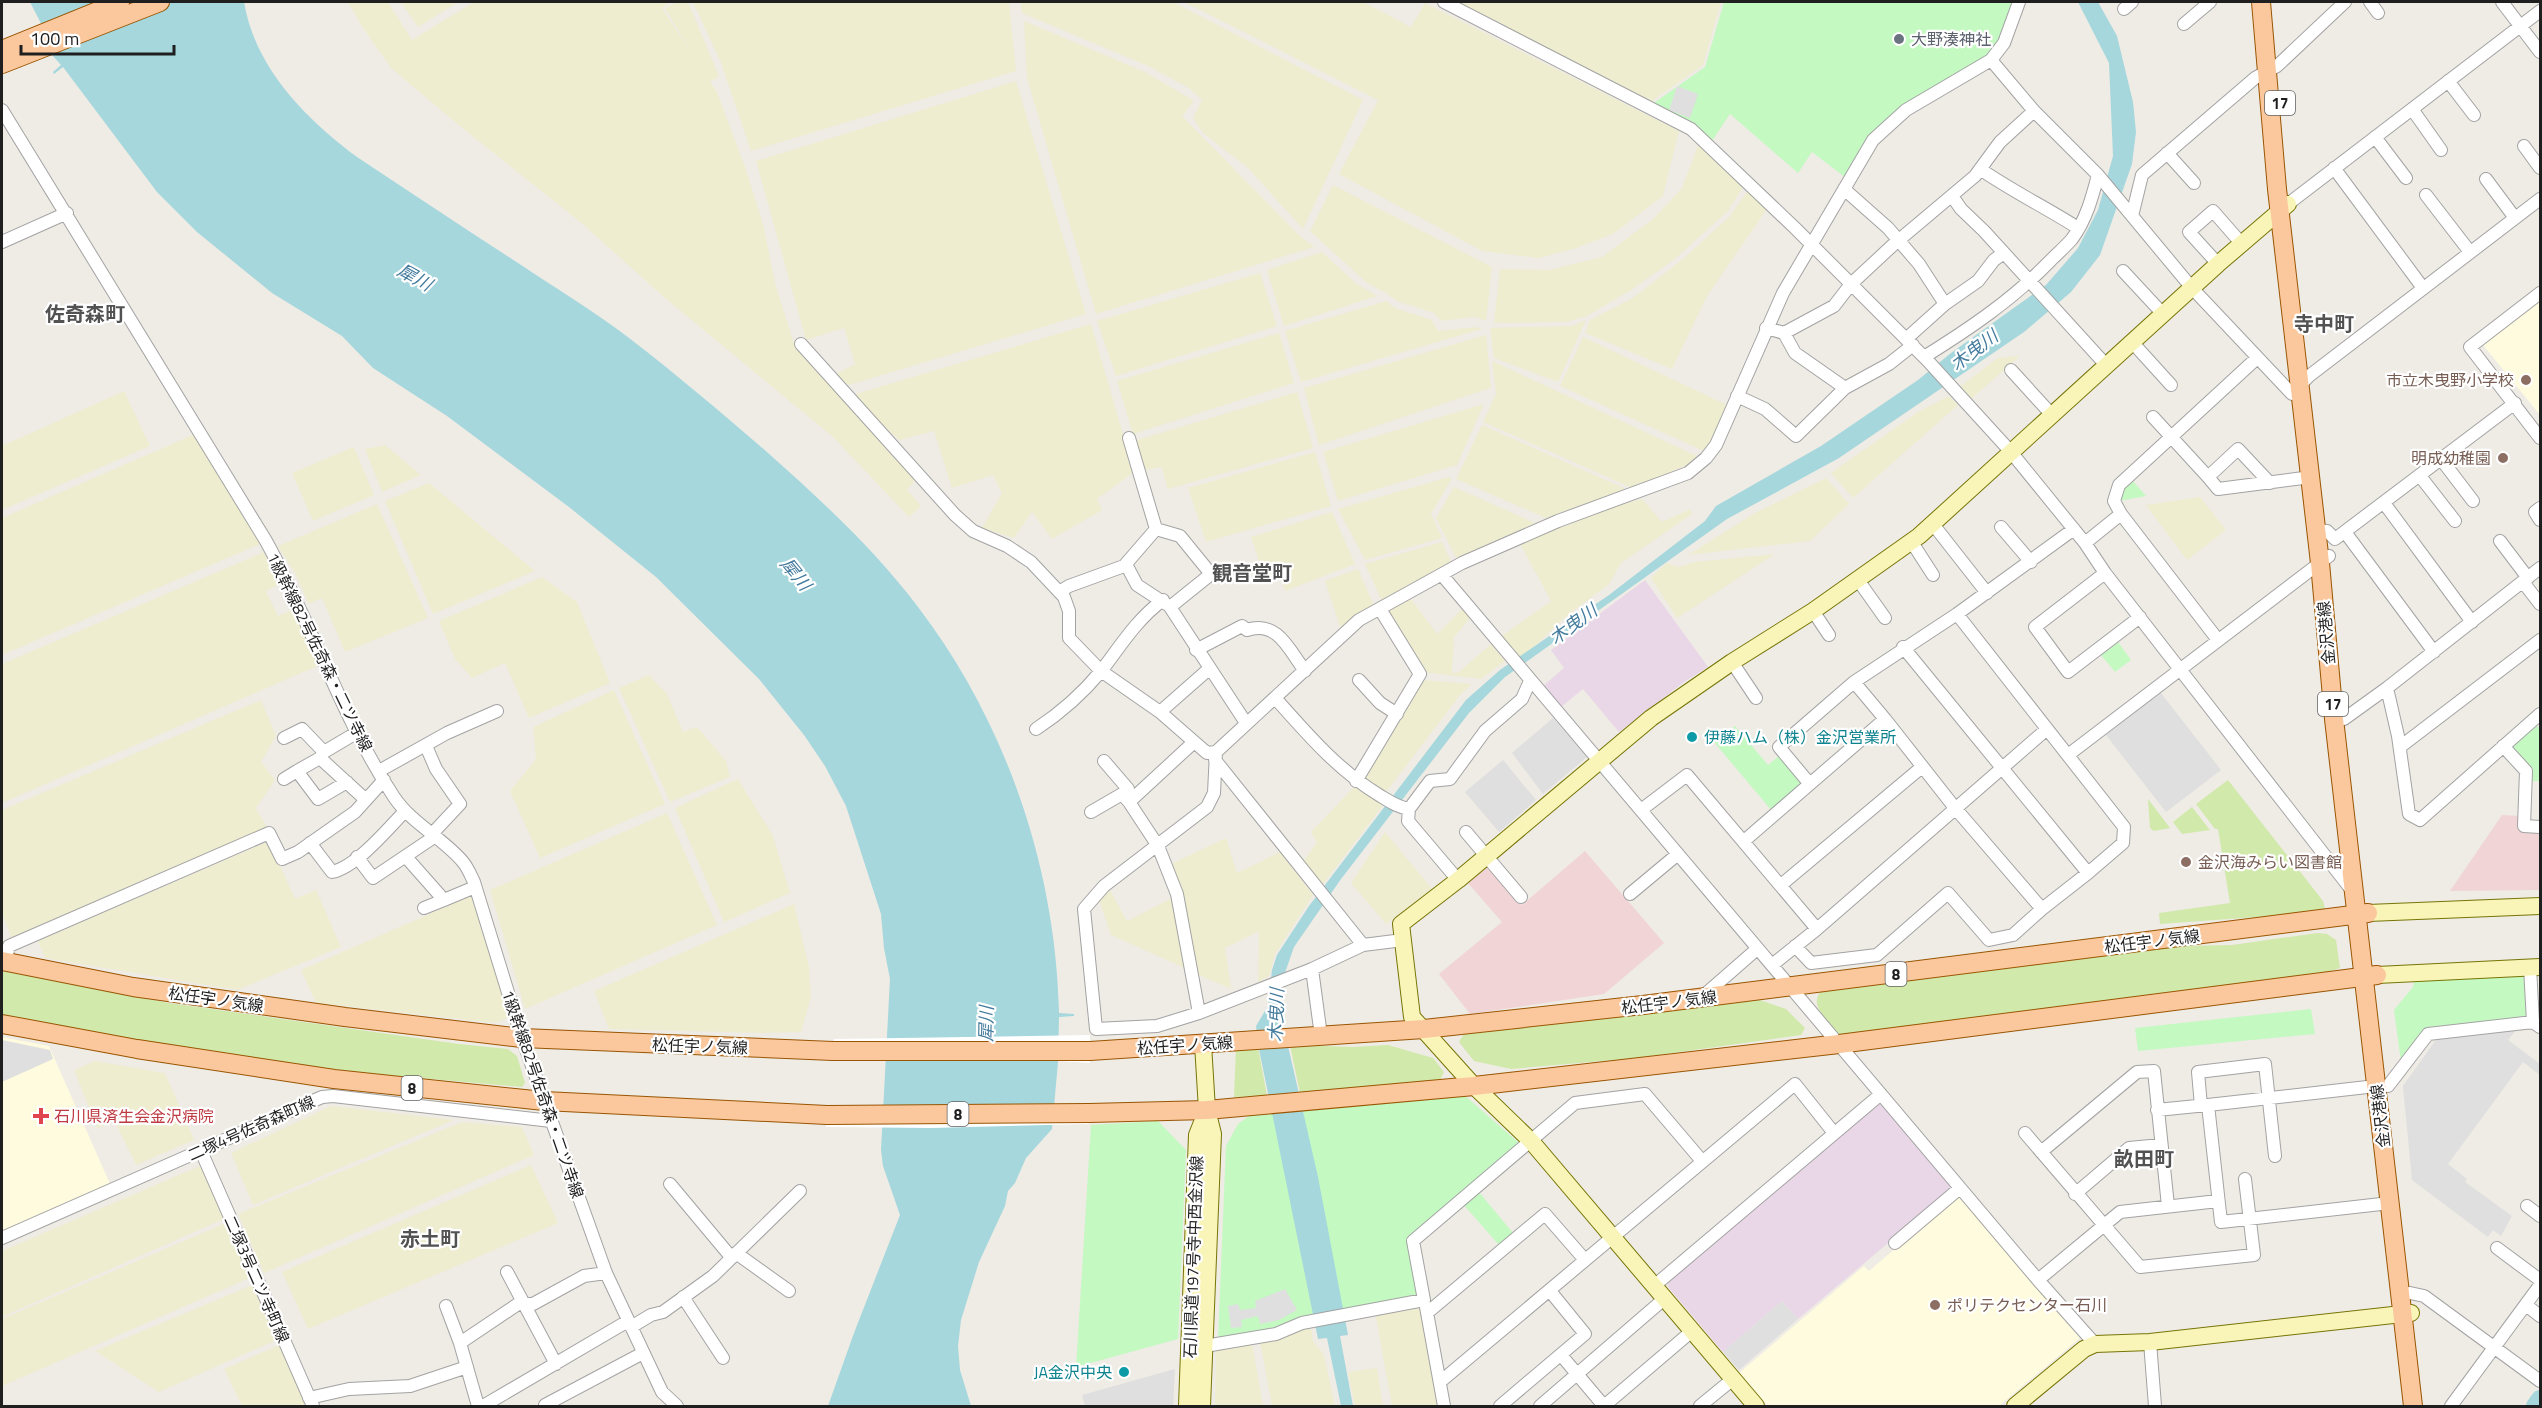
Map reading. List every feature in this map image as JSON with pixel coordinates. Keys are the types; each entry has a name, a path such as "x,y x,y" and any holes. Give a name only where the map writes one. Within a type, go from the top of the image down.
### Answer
{"main road":[{"path":"2,64 27,47 120,2"},
{"path":"2,50 27,47 160,2"},
{"name":"金沢港線","path":"2261,2 2272,68"},
{"name":"金沢港線","path":"2271,2 2272,68 2284,207 2304,380 2329,531 2325,560 2339,719 2371,976 2406,1293 2413,1407"},
{"name":"金沢港線","path":"2304,380 2310,477 2329,531"},
{"name":"松任宇ノ気線","path":"3,962 133,987 345,1017 522,1038 833,1051 1090,1051 1424,1029 1701,999 2361,908"},
{"name":"8","path":"2,1024 137,1049 333,1079 544,1101 826,1115 1089,1113 1207,1110 1474,1086 1839,1044 2371,976"},
{"name":"金沢港線","path":"2382,1086 2390,1203 2406,1293"},
{"name":"金沢港線","path":"2407,1314 2422,1407"}],"street":[{"path":"1444,2 1690,129 1811,244 1910,342 2011,452 2085,543 2105,573 2361,908 2541,906"},
{"path":"1403,940 1363,945 1312,969 1199,1013 1157,1026 1096,1029 1084,909 1104,886 1207,807 1214,793 1215,756 1246,723 1276,699 1359,620 1462,563 1558,521 1688,473 1706,458 1716,445 1783,293 1873,140 1906,110 1992,60 2004,43 2019,2"},
{"path":"2184,24 2210,2"},
{"path":"2132,216 2142,175 2248,84 2272,68 2345,2"},
{"path":"2370,2 2378,13"},
{"path":"2502,2 2541,52"},
{"path":"1756,1407 1532,1141 1474,1086 1412,1017 1401,924 1458,880 1598,760 1651,718 1732,662 1813,611 1911,541 2241,243 2334,168 2541,11"},
{"path":"1992,60 2034,111 2098,175 2192,288 2292,394 2304,380 2541,199"},
{"path":"2448,81 2474,115"},
{"path":"2412,109 2441,150"},
{"name":"1級幹線82号佐奇森・二ツ寺線","path":"2,110 266,541 289,585 356,734 381,776 405,811 464,862 476,887 522,1038 606,1273 662,1392 677,1407"},
{"path":"1766,328 1784,333 1834,306 1851,284 1952,196 1980,169 2000,142 2034,111"},
{"path":"2375,137 2406,178"},
{"path":"2524,146 2541,168"},
{"path":"2167,153 2194,183"},
{"path":"2334,168 2423,288"},
{"path":"1980,169 2020,196 2035,201 2078,228"},
{"path":"1926,359 2030,282 2072,239 2090,206 2098,175"},
{"path":"2486,178 2515,218"},
{"path":"1844,189 1899,240 1919,264 1945,304"},
{"path":"2426,195 2470,252"},
{"path":"1952,196 1961,209 2106,365"},
{"path":"2218,264 2189,232 2212,211 2241,243"},
{"path":"2,242 67,213"},
{"path":"1737,396 1765,409 1796,436 1845,388 1889,364 1945,304 1978,281 1994,260 2004,253"},
{"path":"2123,272 2163,314"},
{"path":"2541,293 2470,347 2541,438"},
{"path":"1784,333 1795,353 1845,388"},
{"path":"2132,342 2171,385"},
{"path":"801,344 955,515 973,531 1007,546 1031,562 1064,597 1069,611 1069,638 1101,671 1160,712 1207,753 1215,756 1318,892 1363,945"},
{"path":"2218,640 2121,514 2114,501 2119,485 2257,358"},
{"path":"2011,370 2052,415"},
{"path":"2434,651 2329,531 2384,503 2515,403"},
{"path":"2153,417 2218,489 2310,477"},
{"path":"1129,438 1156,529"},
{"path":"2208,477 2238,449 2270,483"},
{"path":"2441,459 2473,501"},
{"path":"2420,476 2455,521"},
{"path":"2384,503 2472,622"},
{"path":"2541,508 2535,512 2541,520"},
{"path":"2085,543 2121,514"},
{"path":"1932,523 1987,593"},
{"path":"2001,527 2031,562"},
{"path":"1059,592 1069,586 1124,566 1156,529"},
{"path":"1036,729 1061,713 1101,671 1146,612 1166,604 1211,574 1180,536 1156,529"},
{"path":"1809,783 1779,747 1854,682 1957,614 2074,529"},
{"path":"1911,541 1933,575"},
{"path":"2500,541 2541,604"},
{"path":"2068,755 2325,560"},
{"path":"1124,566 1128,568 1137,585 1166,604 1246,723"},
{"path":"2339,719 2387,688 2541,568"},
{"path":"2105,573 2035,627 2068,672 2140,617"},
{"path":"1442,575 1790,988 2095,1344"},
{"path":"1858,580 1885,618"},
{"path":"1356,781 1420,674 1380,609"},
{"path":"1813,611 1829,635"},
{"path":"1796,946 1811,963 1877,955 1948,893 1989,940 2013,935 2123,843 2124,826 1957,614"},
{"path":"1196,650 1242,626 1247,630 1259,626 1269,628 1276,633 1305,671"},
{"path":"2400,747 2541,640"},
{"path":"1903,648 2088,873"},
{"path":"1732,662 1756,698"},
{"path":"1160,712 1209,668"},
{"path":"1359,680 1380,703 1397,714"},
{"path":"1398,806 1430,781 1450,779 1485,731 1522,699 1530,681"},
{"path":"1854,682 1955,808 2042,909"},
{"path":"2387,688 2400,747 2409,814 2420,820 2541,714"},
{"path":"1276,699 1320,748 1356,781 1398,806 1458,880"},
{"path":"3,962 9,945 269,833 282,859 355,812 366,800 381,776 447,734 497,711"},
{"path":"1744,841 1885,719"},
{"path":"284,738 302,729 322,755 366,800"},
{"path":"1772,965 1817,929 2047,729"},
{"path":"284,779 356,734"},
{"path":"1091,812 1126,798 1194,742"},
{"path":"357,857 373,878 433,836 460,804 436,769 426,746"},
{"path":"2503,746 2526,771 2524,826 2541,827"},
{"path":"1104,761 1128,789 1126,798 1158,846 1177,894 1199,1013"},
{"path":"1781,885 1922,767"},
{"path":"297,771 318,799 347,782"},
{"path":"1641,810 1686,775 1817,929"},
{"path":"310,843 332,873 338,871 357,857 405,811"},
{"path":"1466,832 1521,897"},
{"path":"1630,894 1678,854"},
{"path":"406,857 444,900"},
{"path":"424,908 476,887"},
{"path":"1701,999 1757,948"},
{"path":"2157,1110 2382,1086 2428,1034 2537,1024 2535,967 2371,976"},
{"path":"1312,969 1321,1036"},
{"name":"石川県道197号寺中西金沢線","path":"1202,1407 1213,1134 1207,1110 1203,1044"},
{"path":"2275,1156 2265,1064 2198,1072 2205,1105 2221,1222 2390,1203"},
{"path":"2042,1152 2137,1072 2154,1071 2168,1206"},
{"path":"322,1097 333,1079"},
{"path":"1440,1382 1795,1084 1834,1133"},
{"path":"1444,1407 1413,1241 1575,1103 1645,1094 1702,1161"},
{"path":"1540,1407 1577,1374 1659,1292 1834,1133 1881,1094"},
{"name":"二塚4号佐奇森町線","path":"2,1238 322,1097 333,1096 551,1121"},
{"name":"石川県道197号寺中西金沢線","path":"1187,1407 1197,1135 1207,1110"},
{"path":"2025,1133 2140,1267 2254,1254 2245,1179"},
{"path":"2075,1194 2129,1148 2161,1145"},
{"name":"二塚3号二ツ寺町線","path":"201,1151 311,1402"},
{"path":"670,1184 734,1255 789,1291"},
{"path":"1895,1243 1960,1188"},
{"path":"483,1407 629,1324 663,1312 712,1276 800,1191"},
{"path":"2038,1280 2120,1212 2218,1201"},
{"path":"2527,1206 2541,1216"},
{"path":"1427,1313 1545,1214 1585,1260"},
{"path":"2497,1248 2541,1280"},
{"path":"507,1272 556,1364"},
{"path":"460,1343 518,1304 533,1304 584,1276 606,1273"},
{"path":"2451,1407 2541,1285"},
{"path":"1500,1407 1585,1334 1550,1291"},
{"path":"2406,1293 2424,1296 2541,1381"},
{"path":"683,1297 723,1358"},
{"path":"1205,1346 1276,1334 1311,1321 1425,1300"},
{"path":"2526,1305 2541,1316"},
{"path":"446,1306 460,1343 478,1407"},
{"path":"2015,1407 2084,1349 2095,1344 2150,1342 2407,1314"},
{"path":"1561,1354 1604,1407 1692,1331"},
{"path":"2150,1342 2155,1407"},
{"path":"544,1405 643,1353"},
{"path":"311,1402 350,1389 410,1386 467,1367"},
{"path":"1700,1407 1733,1379"}],"shaded area":[{"path":"1677,86 1698,94 1690,118 1669,110"},
{"name":"市立木曳野小学校","path":"2540,301 2540,415 2483,345"},
{"path":"1645,580 1708,667 1684,682 1619,732 1583,689 1560,708 1543,686 1564,668 1551,650"},
{"path":"2160,692 2221,770 2166,812 2106,735"},
{"path":"1553,718 1587,757 1543,794 1512,753"},
{"path":"1503,760 1536,800 1499,832 1465,792"},
{"path":"2502,815 2519,816 2519,829 2540,831 2540,890 2450,891"},
{"path":"1585,851 1664,943 1604,994 1470,1014 1439,974 1502,922 1467,882 1486,865 1522,905"},
{"path":"2518,1028 2508,1040 2540,1064 2540,1075 2523,1062 2448,1164 2467,1179 2465,1182 2512,1216 2501,1236 2493,1230 2488,1237 2412,1180 2403,1086 2438,1037"},
{"name":"石川県済生会金沢病院","path":"2,1037 49,1046 111,1186 2,1234"},
{"path":"2,1040 50,1050 53,1059 2,1082"},
{"path":"1877,1103 1882,1105 1952,1189 1798,1319 1782,1301 1723,1352 1668,1287 1669,1281"},
{"name":"ポリテクセンター石川","path":"1959,1194 2080,1338 1999,1406 1768,1406 1739,1373 1864,1266 1869,1271"},
{"path":"1285,1289 1297,1310 1279,1320 1260,1324 1258,1316 1241,1320 1242,1327 1231,1328 1228,1306 1238,1304 1240,1310 1256,1308 1255,1301"},
{"path":"1782,1301 1798,1319 1739,1370 1723,1352"},
{"path":"1175,1369 1173,1406 1085,1406 1082,1395"}],"green space":[{"path":"348,2 388,2 412,40 474,2 670,2 662,8 690,51 665,8 677,2 688,2 719,76 710,82 717,92 745,167 763,224 775,283 794,344 915,480 907,490 921,506 909,517 833,437 665,298 579,221 391,68"},
{"path":"401,2 458,2 418,27"},
{"path":"693,2 1009,2 1016,71 751,151 721,63"},
{"path":"1021,2 1173,2 1363,100 1303,229 1248,168 1203,133 1193,118 1202,100 1189,88 1148,66 1022,13"},
{"path":"1184,2 1363,2 1411,27 1425,3 1679,131 1663,196 1613,234 1576,248 1539,258 1482,251 1339,174 1378,100"},
{"path":"1450,2 1721,2 1703,65 1649,103"},
{"path":"1724,2 2014,2 2002,40 1978,69 1905,105 1846,178 1812,152 1798,173 1730,114 1712,141 1651,105 1705,67"},
{"path":"1024,21 1145,72 1194,101 1182,116 1299,235 1314,247 1096,314 1027,78"},
{"path":"1016,81 1086,314 849,385 834,375 855,364 844,328 806,340 756,161"},
{"path":"1698,145 1743,187 1728,211 1675,259 1631,290 1587,316 1566,322 1494,323 1500,269 1549,270 1602,257 1653,219 1682,188"},
{"path":"1333,185 1492,267 1486,321 1476,317 1441,321 1434,313 1397,301 1367,283 1310,231"},
{"path":"1749,189 1769,206 1707,296 1672,369 1585,333 1590,320 1633,298 1684,258 1729,217"},
{"path":"1322,252 1357,284 1377,296 1284,326 1267,270"},
{"path":"1260,273 1277,326 1116,376 1097,321"},
{"path":"1386,301 1395,308 1432,320 1438,331 1476,327 1482,329 1301,382 1285,331"},
{"path":"1586,320 1558,382 1494,358 1490,328 1571,326"},
{"path":"1091,324 1134,472 1097,499 1102,510 1052,539 1032,512 1014,538 982,528 1002,493 993,475 952,488 934,431 899,440 852,395"},
{"path":"1279,333 1294,383 1133,434 1117,381"},
{"path":"1486,335 1491,388 1319,445 1304,388"},
{"path":"1583,337 1727,405 1706,452 1560,386"},
{"path":"2020,356 1970,400 1958,388 1998,358"},
{"path":"1492,361 1699,457 1687,465 1632,488 1483,422 1496,394"},
{"path":"124,391 150,446 2,510 2,446"},
{"path":"1297,392 1313,448 1168,489 1161,467 1144,470 1134,441"},
{"path":"1949,396 1958,405 1853,498 1831,473 1918,412"},
{"path":"1484,404 1457,465 1338,501 1323,452"},
{"path":"1482,425 1628,490 1548,519 1456,479"},
{"path":"195,434 260,544 2,655 2,518"},
{"path":"385,445 421,475 382,492 365,449"},
{"path":"354,447 374,495 313,521 292,473"},
{"path":"1315,452 1331,506 1206,542 1188,488"},
{"path":"1449,477 1451,480 1431,514 1442,538 1365,560 1338,509"},
{"path":"1826,478 1849,504 1810,541 1688,555 1755,513"},
{"path":"2133,481 2146,496 2119,501 2121,490"},
{"path":"429,483 535,571 433,614 385,501"},
{"path":"1454,487 1535,523 1457,560 1436,518"},
{"path":"2200,497 2226,530 2187,560 2146,505"},
{"path":"1642,499 1662,522 1690,509 1692,514 1621,563 1609,584 1570,613 1523,657 1515,656 1502,636 1551,601 1520,544 1603,510"},
{"path":"377,504 428,618 345,652 322,598 309,604 295,573 278,546"},
{"path":"1332,512 1355,564 1285,591 1279,574 1266,581 1251,537"},
{"path":"1442,542 1451,561 1382,601 1365,564"},
{"path":"264,552 279,585 266,591 278,616 294,609 322,664 2,803 2,664"},
{"path":"1775,554 1677,618 1651,578 1666,563 1679,567 1694,562"},
{"path":"1358,569 1374,606 1340,627 1325,581"},
{"path":"542,577 577,602 610,683 529,718 505,663 472,678 455,659 439,621"},
{"path":"1411,599 1437,634 1463,608 1471,617 1454,637 1452,673 1459,672 1491,644 1505,661 1481,679 1423,672 1386,610"},
{"path":"2118,642 2131,660 2115,672 2101,655"},
{"path":"649,675 667,694 683,732 697,727 726,761 730,777 670,802 619,688"},
{"path":"1423,680 1472,684 1461,694 1386,792 1360,780"},
{"path":"614,690 665,804 540,858 510,791 536,759 533,727"},
{"path":"261,700 276,736 261,762 275,780 256,808 269,831 12,939 2,913 2,810"},
{"path":"2535,724 2540,729 2540,781 2530,781 2508,747"},
{"path":"1735,726 1768,765 1780,755 1802,781 1803,786 1772,811 1714,742"},
{"path":"738,779 773,836 790,893 724,922 675,808"},
{"path":"2228,780 2323,901 2326,912 2160,924 2159,913 2230,903 2218,829 2215,829 2196,804"},
{"path":"1355,786 1384,804 1322,885 1303,862 1317,842 1311,832"},
{"path":"2148,799 2170,828 2154,831 2150,828"},
{"path":"2192,807 2210,830 2182,834 2173,822"},
{"path":"667,813 717,925 525,1009 490,890"},
{"path":"1385,832 1433,890 1386,924 1351,883"},
{"path":"1226,838 1237,873 1280,852 1313,895 1275,954 1269,976 1258,982 1259,931 1225,948 1231,989 1194,973 1169,865"},
{"path":"269,841 295,899 316,890 341,947 237,990 45,958 38,941"},
{"path":"1110,890 1127,921 1172,898 1187,969 1111,935 1099,900"},
{"path":"473,895 512,1016 496,1023 316,1003 301,970"},
{"path":"794,904 809,967 811,997 801,1032 609,1029 594,991"},
{"path":"2317,933 2327,934 2336,940 2340,968 2327,972 1839,1035 1825,1020 1817,1003 1821,991 1828,991 1831,987 1845,989 2129,952 2184,946 2232,945"},
{"path":"2,971 169,1003 508,1049 517,1056 525,1083 522,1087 320,1069 137,1041 2,1016"},
{"path":"2527,975 2529,1012 2525,1017 2428,1027 2401,1062 2394,1010 2413,987 2414,982"},
{"path":"1760,1000 1786,1009 1805,1028 1801,1035 1637,1058 1511,1069 1474,1061 1459,1042 1465,1032"},
{"path":"2311,1009 2315,1034 2138,1051 2135,1028"},
{"path":"1290,1045 1353,1047 1388,1045 1433,1058 1444,1072 1440,1080 1300,1093"},
{"path":"1258,1047 1267,1096 1234,1097 1236,1048"},
{"path":"95,1061 165,1073 194,1140 136,1165 115,1122 97,1128 74,1070"},
{"path":"1463,1094 1519,1143 1409,1239 1418,1292 1415,1296 1273,1330 1218,1339 1226,1146 1238,1124 1257,1110"},
{"path":"331,1106 454,1120 253,1205 231,1153"},
{"path":"1158,1121 1186,1150 1178,1339 1076,1367 1091,1125"},
{"path":"462,1122 522,1127 534,1155 264,1273 238,1214"},
{"path":"202,1165 226,1218 2,1317 2,1251"},
{"path":"531,1165 558,1223 308,1329 282,1272"},
{"path":"1478,1191 1513,1233 1499,1245 1462,1203"},
{"path":"228,1222 252,1277 2,1386 2,1319"},
{"path":"257,1283 281,1338 159,1392 95,1351"},
{"path":"1415,1304 1421,1308 1439,1406 1392,1406 1375,1312"},
{"path":"1308,1326 1312,1331 1313,1341 1324,1355 1335,1406 1272,1406 1260,1342"},
{"path":"1252,1343 1263,1406 1215,1406 1216,1349"},
{"path":"282,1344 309,1406 242,1406 224,1369"},
{"path":"1377,1368 1383,1406 1355,1406 1348,1372"}],"water":[{"name":"犀川","path":"30,2 244,2 259,49 271,70 302,109 319,126 357,157 602,318 699,394 788,471 866,546 918,607 949,652 977,699 1020,799 1036,852 1048,905 1056,959 1059,1013 1074,1014 1074,1016 1059,1017 1058,1062 1052,1129 1026,1158 1015,1183 1008,1191 1005,1206 979,1262 961,1320 958,1346 960,1370 971,1406 828,1406 900,1215 883,1166 881,1150 890,979 881,914 846,806 825,766 804,735 759,679 656,577 569,507 447,416 373,368 342,336 272,293 197,232 157,192 63,67 54,74 53,72 61,65 53,56 49,39"},
{"name":"木曳川","path":"2078,2 2098,2 2117,36 2133,102 2136,132 2132,164 2100,255 2071,292 2024,332 1839,458 1727,519 1505,677 1469,713 1341,879 1294,947 1280,987 1277,1017 1288,1046 1318,1177 1348,1335 1340,1336 1353,1406 1341,1406 1327,1338 1318,1339 1259,1049 1256,1026 1268,1006 1272,970 1277,955 1309,906 1466,700 1500,670 1609,595 1705,521 1716,506 1821,446 1918,380 1951,353 2046,285 2078,248 2098,210 2113,156 2109,63"}],"pier":[{"path":"1090,1035 1090,1063 1022,1059 833,1060 834,1039"},
{"path":"1090,1105 1089,1124 932,1128 826,1127 827,1107"}],"waterway":[{"path":"2535,1406 2540,1399"}],"place":[{"name":"大野湊神社","path":"1899,39"},
{"name":"市立木曳野小学校","path":"2526,380"},
{"name":"明成幼稚園","path":"2503,458"},
{"name":"伊藤ハム（株）金沢営業所","path":"1692,737"},
{"name":"金沢海みらい図書館","path":"2186,862"},
{"name":"石川県済生会金沢病院","path":"41,1116"},
{"name":"ポリテクセンター石川","path":"1935,1305"},
{"name":"JA金沢中央","path":"1124,1372"}],"district":[{"name":"佐奇森町","path":"85,313"},
{"name":"寺中町","path":"2324,323"},
{"name":"観音堂町","path":"1252,572"},
{"name":"畝田町","path":"2144,1158"},
{"name":"赤土町","path":"430,1238"}]}
